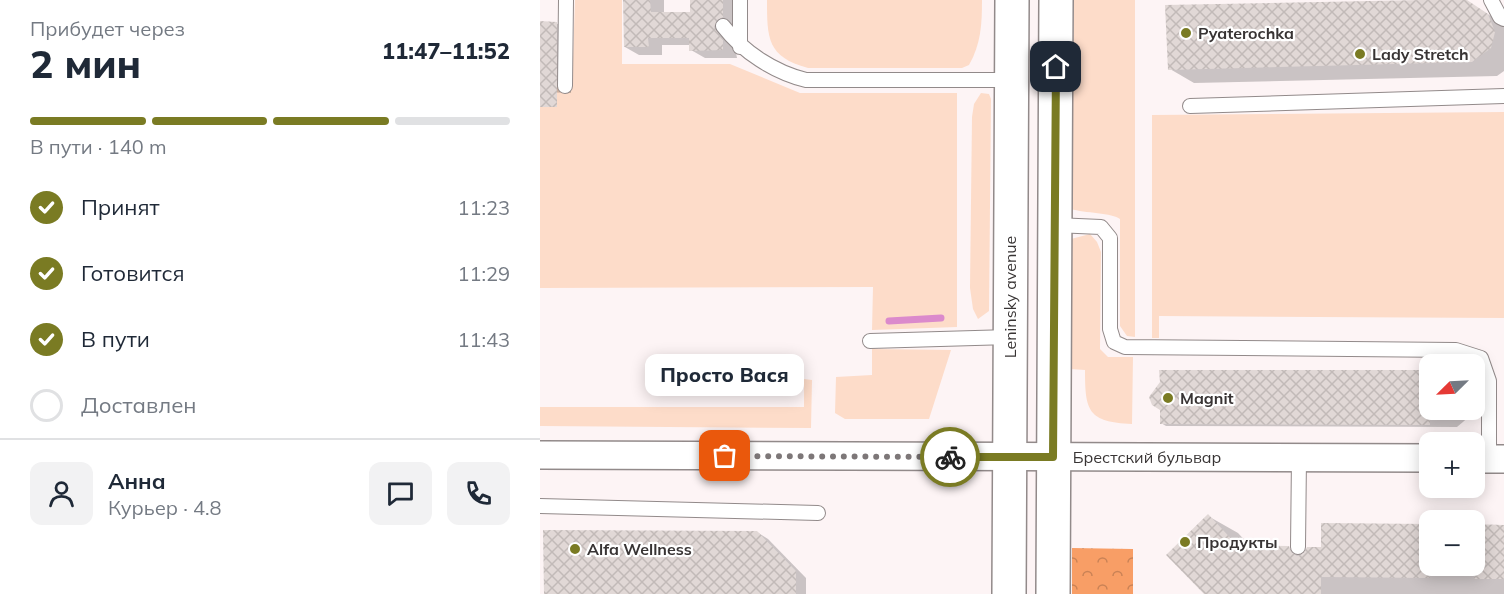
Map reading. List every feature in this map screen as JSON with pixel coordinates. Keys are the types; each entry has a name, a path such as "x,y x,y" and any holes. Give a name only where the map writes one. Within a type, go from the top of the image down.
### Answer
{"main road":[{"name":"Leninsky avenue","path":"1009,594 1012,0"},
{"path":"1053,594 1056,0"}],"street":[{"name":"Брестский бульвар","path":"540,455 1419,458"}],"lane":[{"path":"565,86 566,0"},
{"path":"740,0 740,47"},
{"path":"1491,0 1500,17 1504,19"},
{"path":"723,26 740,47 794,77 806,81 1012,80"},
{"path":"1190,106 1504,96"},
{"path":"1055,225 1101,227 1110,238 1110,329 1114,342 1125,347 1456,350 1481,358 1489,381 1489,459"},
{"path":"870,341 1010,337"},
{"path":"1298,547 1299,458"},
{"path":"540,506 818,513"}],"shaded area":[{"path":"575,0 622,0 622,64 730,64 800,93 957,93 957,327 872,330 873,287 540,288 540,87 572,87"},
{"path":"767,0 982,0 980,34 969,65 962,68 808,68 784,58 772,44 769,35"},
{"path":"1074,0 1135,0 1135,337 1127,336 1120,326 1120,219 1111,215 1071,209"},
{"path":"981,93 989,94 991,99 989,311 978,319 973,309 970,288 972,117 974,104"},
{"path":"1504,112 1504,318 1159,316 1159,338 1152,338 1152,115"},
{"path":"1090,234 1097,242 1101,252 1100,349 1108,357 1133,357 1132,424 1106,420 1092,412 1086,395 1085,370 1070,369 1071,239"},
{"path":"872,349 951,350 929,419 845,419 835,413 836,377 872,375"},
{"path":"804,379 812,380 811,428 540,426 540,407 804,407"}],"green space":[{"path":"1072,548 1133,549 1133,594 1072,594"}],"building":[{"path":"623,0 650,0 651,12 690,12 690,0 723,0 723,17 717,20 714,27 723,40 723,50 689,51 689,38 648,38 649,47 624,47"},
{"path":"1467,0 1488,14 1495,32 1491,48 1472,62 1168,70 1165,5"},
{"path":"540,21 557,22 557,107 540,107"},
{"path":"1159,370 1419,370 1419,420 1430,420 1430,425 1160,424 1160,410 1152,405 1149,397 1160,382"},
{"path":"1208,514 1237,545 1289,546 1291,552 1297,556 1303,554 1307,547 1321,547 1321,523 1419,524 1419,576 1430,576 1430,578 1321,577 1321,594 1204,594 1166,555"},
{"path":"1485,524 1504,525 1504,579 1474,579 1474,576 1485,576"},
{"path":"543,530 757,531 796,571 796,594 544,594"}],"waterway":[{"path":"889,321 941,318"}],"way so far":[{"path":"725,456 950,457"}],"place":[{"name":"Pyaterochka","path":"1186,33"},
{"name":"Lady Stretch","path":"1360,54"},
{"name":"Magnit","path":"1168,398"},
{"name":"Просто Вася","path":"725,456"},
{"name":"Продукты","path":"1185,542"},
{"name":"Alfa Wellness","path":"575,549"}],"route":[{"path":"950,457 1053,457 1056,67"}]}
